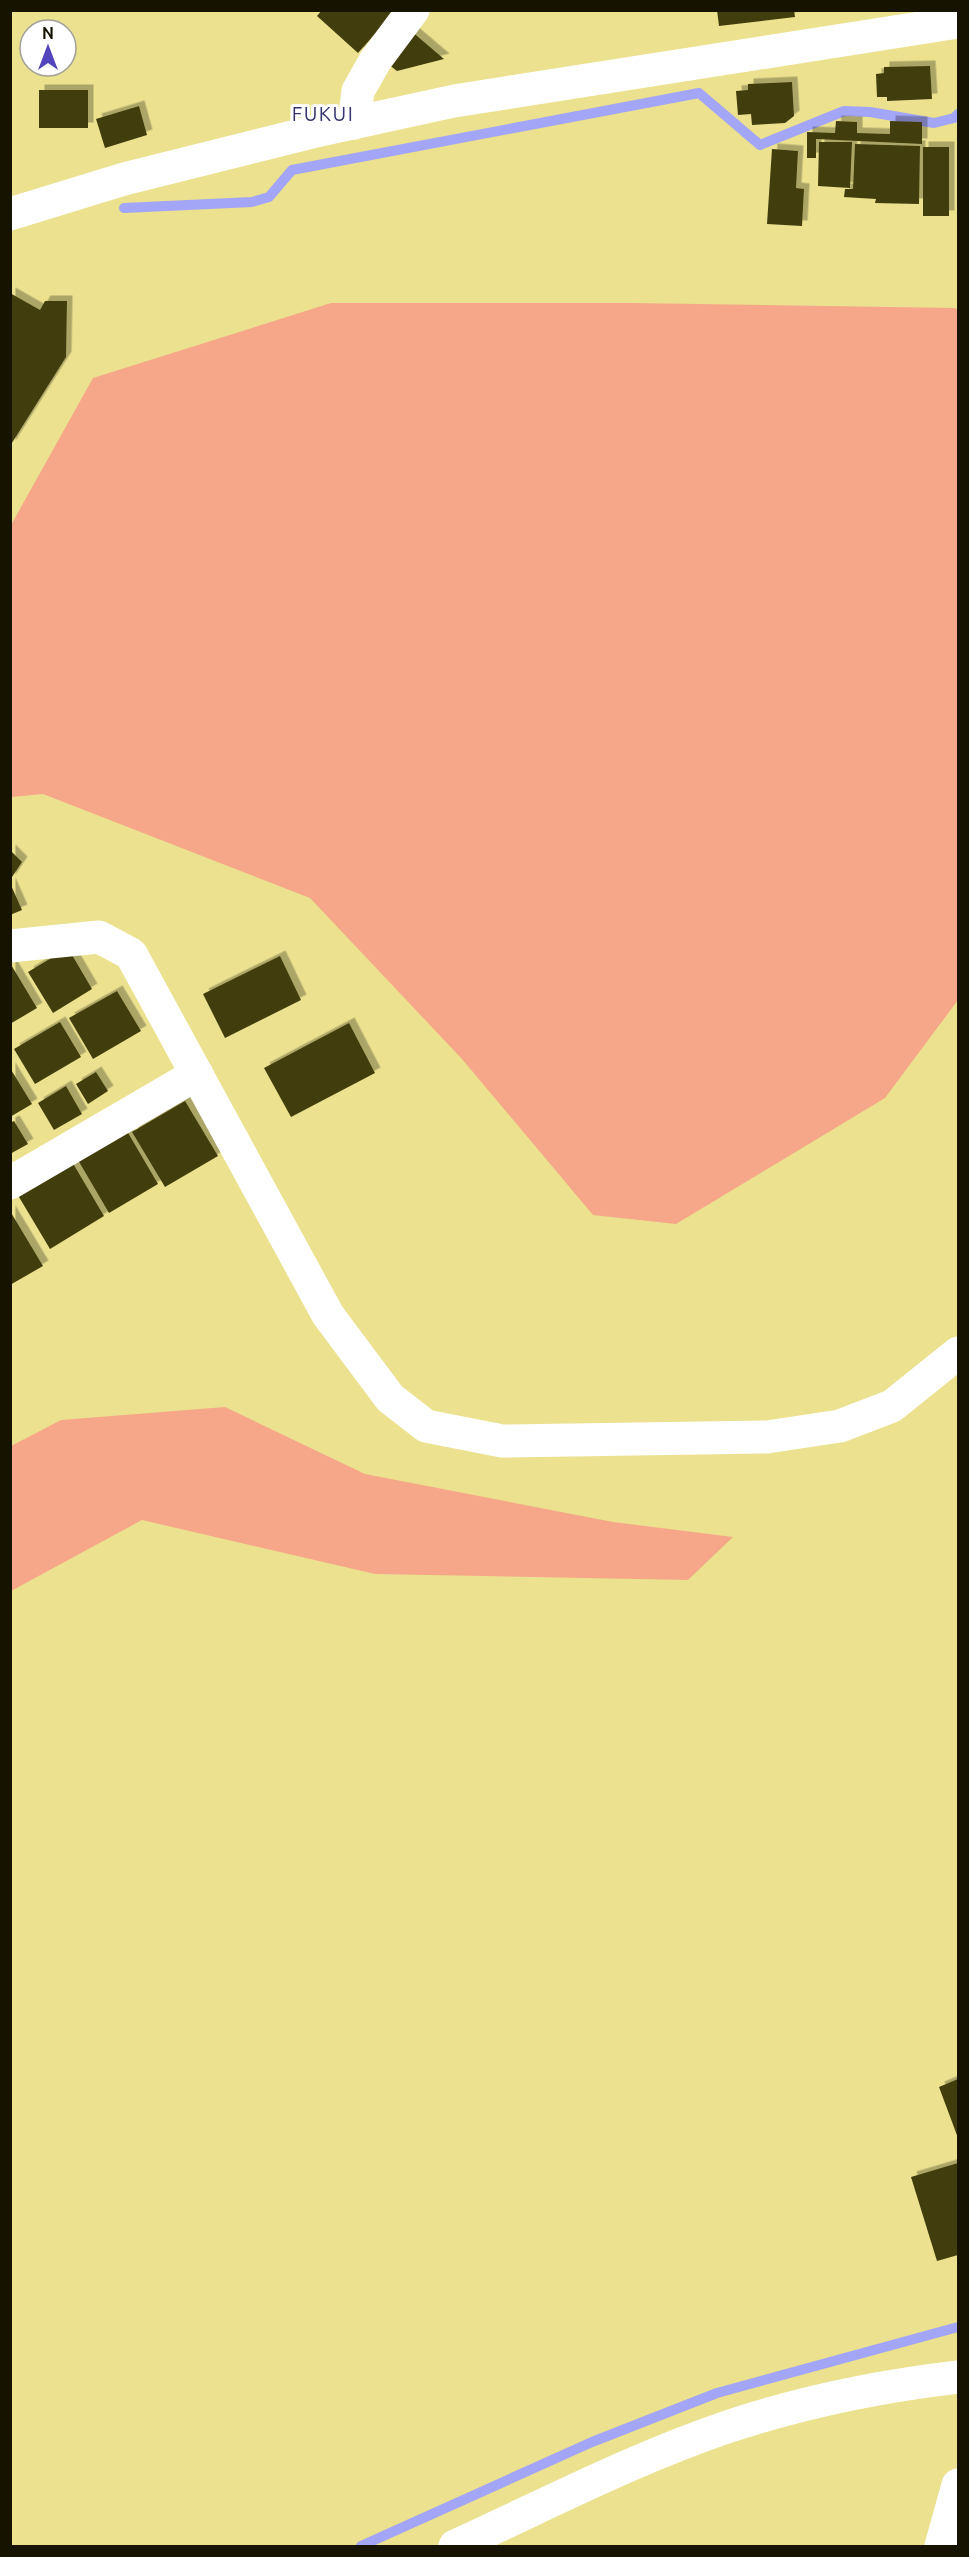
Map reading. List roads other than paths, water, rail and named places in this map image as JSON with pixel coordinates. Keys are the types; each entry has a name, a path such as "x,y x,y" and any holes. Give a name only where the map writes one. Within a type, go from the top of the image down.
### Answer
{"street":[{"path":"354,123 358,91 375,61 413,10"},
{"path":"10,214 124,179 354,123 465,99 958,22"},
{"path":"10,946 99,937 131,954 328,1315 390,1398 426,1426 502,1441 767,1437 840,1426 892,1406 958,1353"},
{"path":"10,1183 197,1074"},
{"path":"455,2547 645,2459 727,2427 810,2404 908,2383 958,2377"},
{"path":"941,2547 958,2485"}],"waterway":[{"path":"124,208 252,202 269,197 292,170 699,93 760,145 844,111 870,112 934,123 954,118 958,114"},
{"path":"361,2546 592,2442 717,2393 958,2327"}],"district":[{"name":"FUKUI","path":"323,114"}]}
